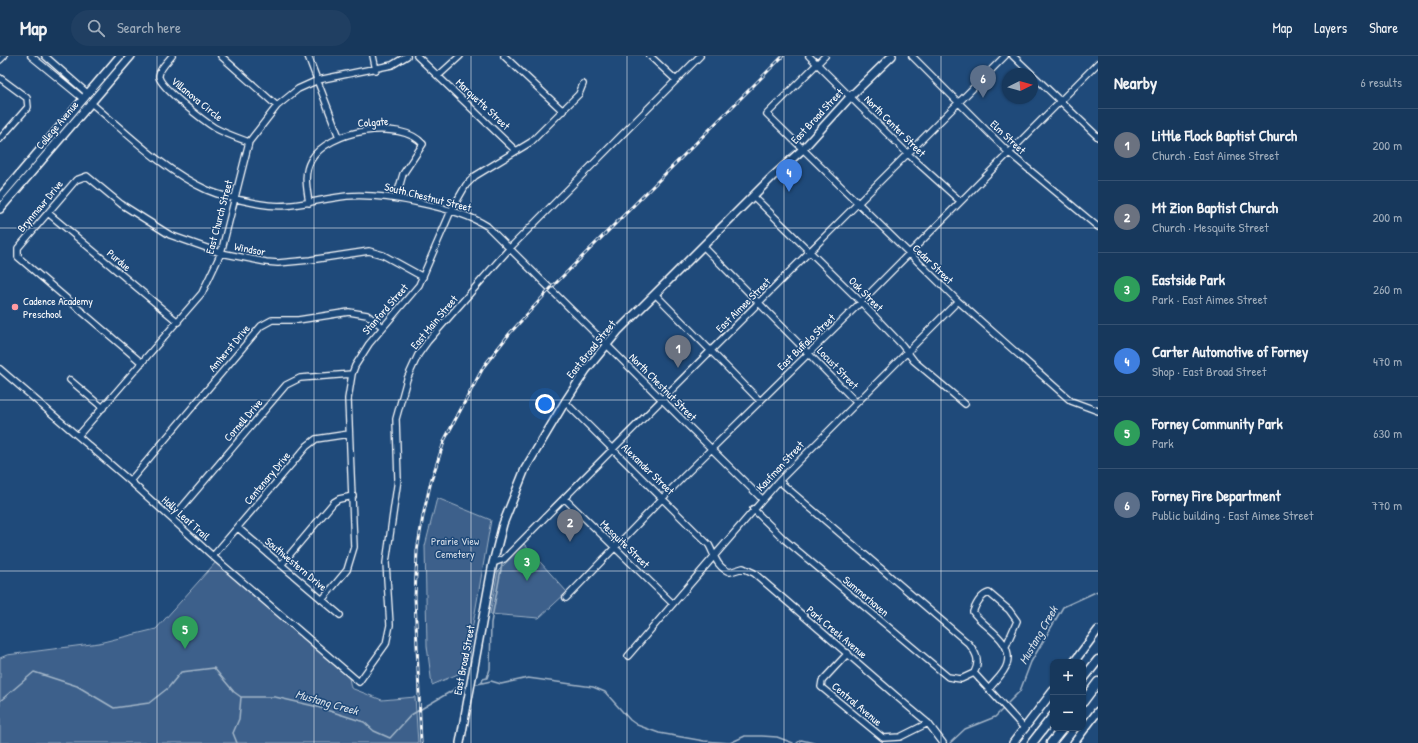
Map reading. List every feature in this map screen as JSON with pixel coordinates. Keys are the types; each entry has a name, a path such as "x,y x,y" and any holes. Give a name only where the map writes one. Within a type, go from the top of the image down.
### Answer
{"highway":[{"path":"1086,675 1098,660"},
{"path":"1086,698 1098,682"},
{"path":"1032,743 1050,720"},
{"path":"1052,743 1061,731"}],"main road":[{"name":"College Avenue","path":"0,209 88,100 120,56"},
{"name":"College Avenue","path":"0,197 88,100 131,56"},
{"name":"East Broad Street","path":"460,743 493,563 503,524 525,469 565,402 586,370 606,344 754,197 772,177 803,149 851,96 892,56"},
{"path":"1076,659 1098,630"},
{"path":"1013,743 1050,695"},
{"path":"1074,743 1098,711"}],"street":[{"path":"0,60 4,56"},
{"path":"31,56 81,97 88,100"},
{"path":"45,56 86,92 88,100"},
{"name":"Villanova Circle","path":"172,56 160,71 159,76 164,86 209,124 249,142"},
{"path":"221,56 277,106"},
{"path":"308,56 339,137"},
{"path":"373,56 376,70"},
{"name":"East Church Street","path":"78,436 202,293 221,253 249,142 277,106 298,89 318,80 392,66 407,56"},
{"name":"Marquette Street","path":"418,56 516,151"},
{"path":"438,76 460,56"},
{"path":"504,56 563,111"},
{"path":"650,56 676,80"},
{"name":"East Main Street","path":"359,682 386,644 390,625 386,563 398,479 396,419 407,380 418,355 428,341 509,250 700,56"},
{"name":"North Center Street","path":"809,56 818,63 908,154 960,202"},
{"name":"North Center Street","path":"814,56 818,63"},
{"path":"818,63 825,56"},
{"name":"Elm Street","path":"912,56 1008,152 1098,227"},
{"name":"East Aimee Street","path":"493,563 504,559 711,350 858,205 1004,56"},
{"path":"1013,56 1098,137"},
{"name":"Cedar Street","path":"818,63 767,114 907,253 958,301 1071,401 1098,411"},
{"name":"East Buffalo Street","path":"566,598 711,449 861,302 907,253 960,202 1008,152 1062,102 1098,63"},
{"path":"0,78 27,98 28,107 0,139"},
{"name":"Stanford Street","path":"322,600 343,575 352,558 355,537 348,399 352,374 369,344 413,293 423,277 460,193 475,176 531,142 579,94 583,84"},
{"name":"South Chestnut Street","path":"88,100 164,164 207,190 260,204 284,206 345,196 373,194 452,211 477,220 487,226 509,250 551,288"},
{"name":"Colgate","path":"309,202 305,176 310,161 319,150 339,137 354,132 396,130 417,138 423,144 403,174 396,198"},
{"name":"Brynmawr Drive","path":"87,176 76,180 18,248 18,257 142,363"},
{"name":"Windsor","path":"87,176 121,204 170,235 221,253 278,263 369,251 383,255 423,277"},
{"name":"Oak Street","path":"754,197 861,302 907,351 914,361 964,404"},
{"name":"Purdue","path":"48,213 178,322"},
{"name":"Locust Street","path":"704,247 758,304 809,353 856,402"},
{"name":"North Chestnut Street","path":"551,288 762,499"},
{"path":"656,295 760,401"},
{"name":"Kaufman Street","path":"628,656 778,480 958,301"},
{"name":"Amherst Drive","path":"130,481 266,322 272,320 298,320 349,312 367,315 383,327"},
{"name":"Holly Leaf Trail","path":"0,369 359,682"},
{"name":"Cornell Drive","path":"172,519 286,385 300,378 352,374"},
{"path":"70,380 103,408"},
{"name":"Alexander Street","path":"565,402 663,498 709,545 714,554"},
{"name":"Centenary Drive","path":"213,556 307,446 316,440 328,436 349,434"},
{"path":"778,480 969,644 977,658 974,673 1024,729"},
{"path":"281,565 334,502 339,498 353,496"},
{"name":"Mesquite Street","path":"564,498 672,603"},
{"name":"Summerhaven","path":"753,509 785,540 942,673 950,678 961,679 974,673"},
{"name":"Southwestern Drive","path":"238,528 340,616"},
{"name":"Park Creek Avenue","path":"714,554 716,561 726,571 730,572 743,568 754,573 928,723 943,743"},
{"path":"988,689 1007,664 1006,646 1017,621 1009,610 989,593 987,593 976,606 974,613 1006,646"},
{"name":"Central Avenue","path":"848,654 821,684 854,716 883,738 900,737 928,723"}],"green space":[{"name":"Prairie View Cemetery","path":"437,498 491,520 465,671 432,685 427,646 425,546"},
{"path":"524,544 567,592 539,618 490,614 498,571"},
{"path":"216,562 349,678 351,688 382,700 415,697 418,743 0,743 0,658 7,655 99,643 156,629"}],"waterway":[{"path":"482,682 483,679 487,678 490,669 491,623 502,564"},
{"name":"Mustang Creek","path":"1008,703 1020,691 1031,662 1063,607 1098,591"},
{"name":"Mustang Creek","path":"0,701 34,672 77,686 114,708 149,703 168,688 181,672 214,668 234,692 241,697 275,697 314,706 364,722 374,731 390,738 411,715 460,686 468,687"},
{"name":"Mustang Creek","path":"473,685 491,681 501,684 528,678 593,687 605,692 630,720 637,725 659,733 704,741 730,743 745,736 777,737 793,743"},
{"path":"237,743 233,733 239,719 241,697"},
{"name":"Mustang Creek","path":"950,743 965,729 995,717 1003,709"},
{"name":"Mustang Creek","path":"797,743 801,740 814,743"}],"railway":[{"path":"421,743 415,597 417,551 431,481 445,439 484,366 510,333 551,288 783,56"}],"place":[{"name":"Forney Fire Department","path":"983,98"},
{"name":"Carter Automotive of Forney","path":"789,192"},
{"name":"Cadence Academy Preschool","path":"15,307"},
{"name":"Little Flock Baptist Church","path":"678,368"},
{"name":"Mt Zion Baptist Church","path":"570,542"},
{"name":"Eastside Park","path":"527,581"},
{"name":"Forney Community Park","path":"185,649"}]}
